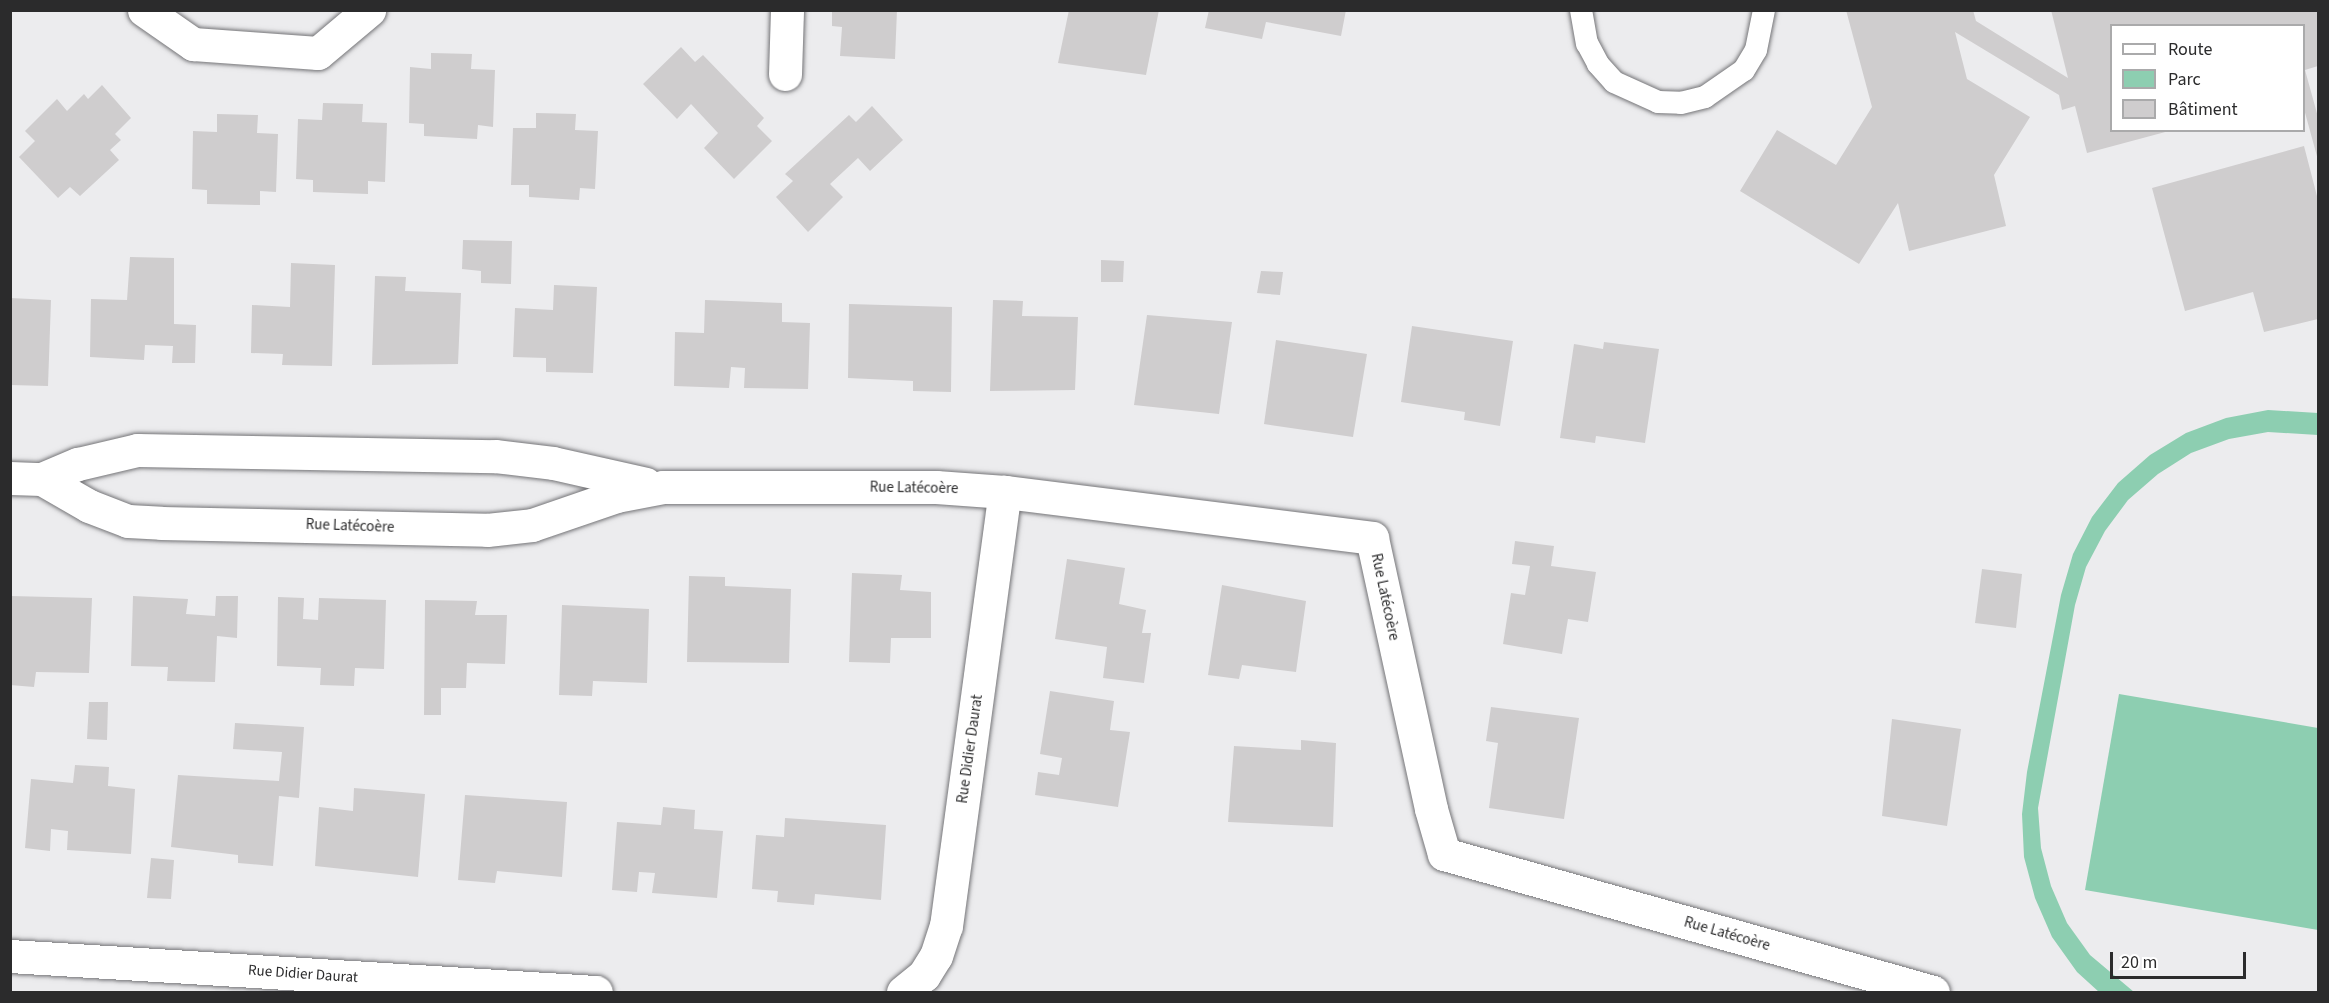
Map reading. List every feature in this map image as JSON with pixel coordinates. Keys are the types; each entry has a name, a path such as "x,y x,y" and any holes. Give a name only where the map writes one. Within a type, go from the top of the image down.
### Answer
{"street":[{"path":"144,10 193,44 318,53 369,10"},
{"path":"785,74 787,10"},
{"name":"Rue Latécoère","path":"26,478 117,453 149,450 495,456 553,463 663,487"},
{"name":"Rue Latécoère","path":"26,478 128,521 487,530 532,525 615,496 663,487 936,487 1005,492 1372,538 1431,809 1444,854 1933,993"},
{"name":"Rue Didier Daurat","path":"903,993 930,966 946,926 1005,492"},
{"name":"Rue Didier Daurat","path":"10,956 596,993"}],"lane":[{"path":"1581,10 1587,43 1598,64 1614,82 1658,102 1681,103 1705,98 1726,86 1744,70 1756,50 1764,10"}],"green space":[{"path":"2268,410 2318,413 2318,435 2268,432 2229,439 2191,453 2158,474 2128,500 2105,531 2086,567 2075,605 2038,808 2041,848 2051,886 2067,923 2090,955 2134,992 2099,992 2077,972 2052,937 2035,898 2024,857 2022,814 2027,772 2061,595 2073,554 2092,517 2118,483 2150,455 2186,433 2226,418"},
{"path":"2119,694 2318,728 2318,930 2085,890"}],"building":[{"path":"832,10 897,10 895,59 840,56 842,27 832,26"},
{"path":"1069,10 1159,10 1146,75 1058,63"},
{"path":"1209,10 1346,10 1341,36 1266,22 1262,39 1205,28"},
{"path":"1846,10 1973,10 1976,21 2068,78 2051,10 2318,10 2318,66 2305,70 2305,24 2110,24 2110,132 2165,132 2087,153 2075,106 2062,110 2059,95 1955,32 1967,79 2030,117 1994,175 2006,226 1909,251 1898,203 1859,264 1740,191 1777,130 1836,165 1872,107"},
{"path":"681,47 695,62 703,55 764,118 757,126 772,141 734,179 704,148 718,133 691,104 677,119 643,84"},
{"path":"431,53 472,54 471,69 495,70 493,127 478,125 477,139 424,136 424,124 409,123 410,67 431,69"},
{"path":"2305,70 2318,117 2318,160 2305,113"},
{"path":"102,85 131,118 115,134 121,140 110,150 119,160 80,196 70,187 58,198 19,157 35,141 25,131 57,99 67,111 84,94 88,99"},
{"path":"323,103 363,104 362,122 387,123 385,182 368,181 368,194 313,192 313,180 296,179 298,119 322,120"},
{"path":"872,106 903,140 870,171 858,158 830,184 843,197 808,232 776,197 793,181 785,174 849,115 856,122"},
{"path":"536,113 576,114 575,130 598,131 595,189 580,188 579,200 529,197 529,185 511,185 513,128 536,128"},
{"path":"217,114 258,115 257,133 278,134 276,192 260,191 260,205 207,204 207,190 192,189 193,131 217,132"},
{"path":"2304,146 2318,200 2318,319 2264,332 2253,292 2185,311 2152,188"},
{"path":"463,240 512,241 511,284 481,283 481,271 462,269"},
{"path":"130,257 174,258 174,324 196,325 195,363 172,363 173,346 145,345 144,360 90,357 91,299 127,300"},
{"path":"1101,260 1124,261 1123,282 1101,282"},
{"path":"291,263 335,265 332,366 282,365 283,354 251,353 252,305 290,307"},
{"path":"1261,271 1283,272 1280,295 1257,293"},
{"path":"375,276 406,277 405,291 461,293 458,364 372,365"},
{"path":"554,285 597,287 593,373 546,372 546,358 513,357 515,308 553,310"},
{"path":"10,298 51,300 48,386 10,385"},
{"path":"705,300 782,303 782,322 810,323 808,389 744,388 745,368 731,367 729,388 674,386 675,332 704,333"},
{"path":"993,300 1023,301 1022,316 1078,317 1075,390 990,391"},
{"path":"849,304 952,307 951,392 913,391 913,381 848,378"},
{"path":"1147,315 1232,322 1219,414 1134,405"},
{"path":"1412,326 1513,341 1500,426 1464,420 1465,412 1401,402"},
{"path":"1276,340 1367,354 1353,437 1264,424"},
{"path":"1604,342 1659,349 1645,443 1596,436 1595,443 1560,438 1574,344 1603,349"},
{"path":"1515,541 1554,546 1551,566 1596,572 1588,622 1568,619 1562,654 1503,644 1511,593 1525,595 1530,566 1512,564"},
{"path":"1067,559 1125,568 1119,604 1146,610 1142,633 1151,633 1144,683 1103,678 1107,647 1055,639"},
{"path":"1982,569 2022,574 2016,628 1975,623"},
{"path":"852,573 902,575 900,590 931,592 931,638 891,638 890,663 849,662"},
{"path":"689,576 725,577 725,586 791,589 789,663 687,662"},
{"path":"1222,585 1306,601 1296,672 1242,665 1239,679 1208,675"},
{"path":"10,596 92,598 89,673 36,672 34,687 10,685"},
{"path":"133,596 188,599 186,614 215,616 216,596 238,596 237,638 217,636 215,682 167,681 168,667 131,666"},
{"path":"278,597 304,598 303,619 318,620 319,598 386,600 384,669 355,668 354,686 320,685 321,668 277,666"},
{"path":"425,600 477,601 475,615 507,615 505,664 467,663 466,688 441,688 441,715 424,715"},
{"path":"562,605 649,609 647,683 593,681 592,696 559,695"},
{"path":"1050,691 1114,701 1110,730 1130,732 1118,807 1035,795 1038,772 1059,775 1062,758 1040,754"},
{"path":"89,702 108,702 107,740 87,739"},
{"path":"1491,707 1579,718 1564,819 1489,808 1498,743 1486,741"},
{"path":"1892,719 1961,729 1947,826 1882,816"},
{"path":"235,723 304,727 299,798 279,796 273,866 238,863 238,855 171,847 178,775 279,781 282,752 233,749"},
{"path":"1301,740 1336,743 1333,827 1228,822 1234,746 1301,750"},
{"path":"75,765 109,767 108,786 135,789 131,854 67,850 68,831 51,829 50,851 25,848 31,779 73,783"},
{"path":"354,788 425,794 418,877 315,866 319,807 353,811"},
{"path":"465,795 567,802 562,877 497,871 495,883 458,880"},
{"path":"663,807 695,810 694,829 723,831 717,898 652,893 655,873 639,872 637,892 612,890 617,822 661,825"},
{"path":"785,818 886,825 881,900 815,894 814,905 777,902 778,891 752,889 756,835 784,837"},
{"path":"151,858 174,860 171,899 147,898"}]}
